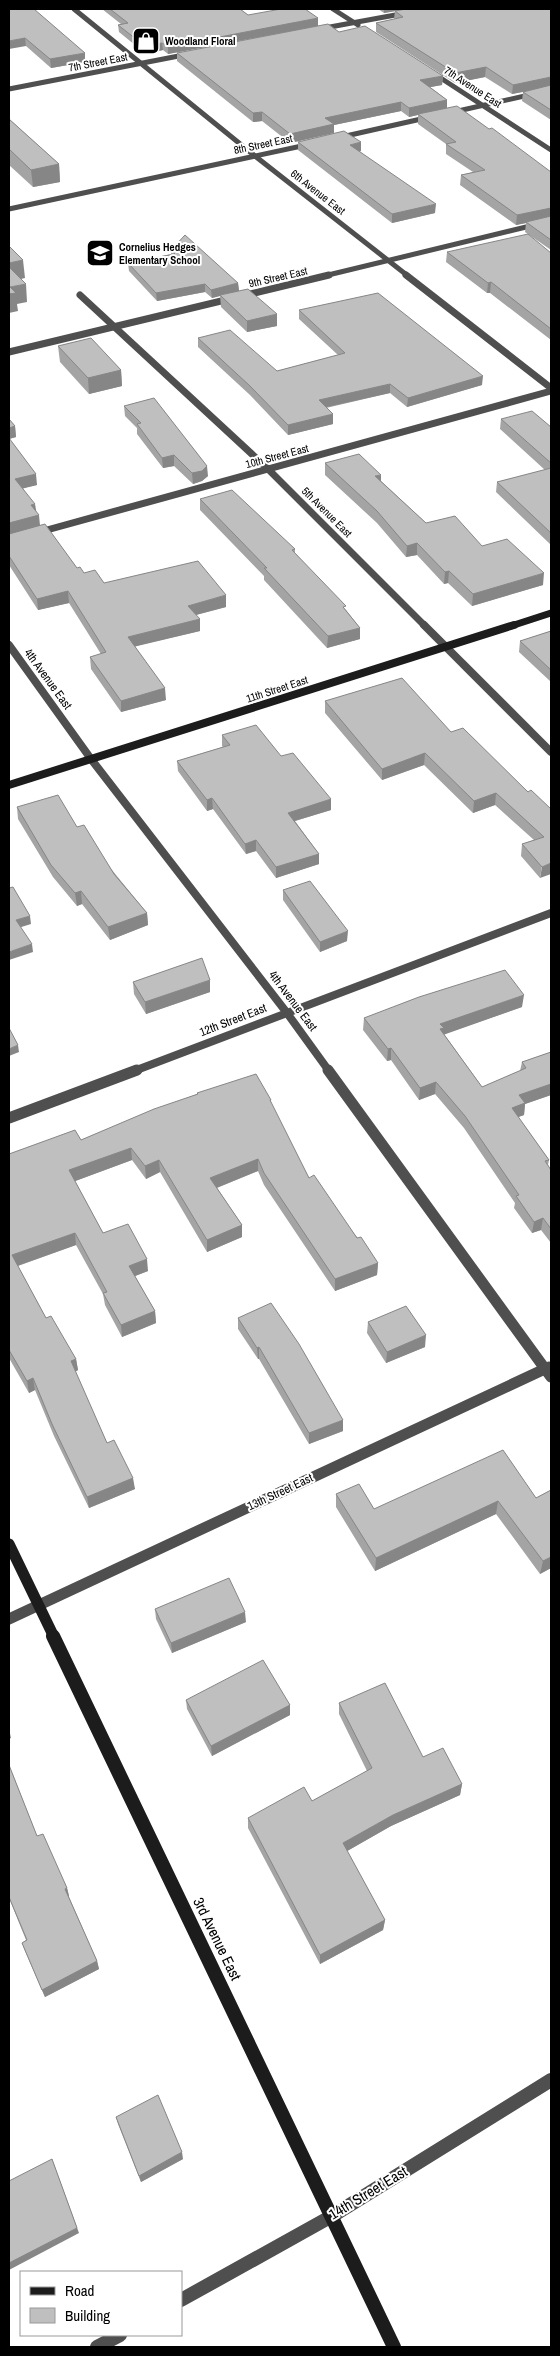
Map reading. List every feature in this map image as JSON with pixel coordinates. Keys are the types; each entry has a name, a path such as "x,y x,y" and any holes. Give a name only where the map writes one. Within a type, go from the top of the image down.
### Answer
{"street":[{"name":"6th Avenue East","path":"74,9 143,63 255,156 389,260 551,390"},
{"path":"333,9 362,28"},
{"path":"316,30 428,9"},
{"name":"7th Street East","path":"9,89 200,52"},
{"name":"7th Avenue East","path":"426,69 551,150"},
{"path":"446,114 551,90"},
{"path":"328,140 437,116"},
{"name":"8th Street East","path":"9,209 319,142"},
{"name":"9th Street East","path":"9,352 551,221"},
{"name":"5th Avenue East","path":"80,295 112,327 268,469 551,752"},
{"name":"10th Street East","path":"27,535 551,390"},
{"name":"11th Street East","path":"9,786 551,613"},
{"name":"4th Avenue East","path":"9,645 91,759 287,1013 549,1370"},
{"name":"12th Street East","path":"9,1118 551,913"},
{"name":"13th Street East","path":"9,1619 549,1370"},
{"name":"3rd Avenue East","path":"9,1544 394,2347"},
{"name":"14th Street East","path":"182,2299 332,2216 551,2080"},
{"path":"98,2347 118,2336"}],"building":[{"path":"9,9 34,9 85,53 50,59 25,38 9,41"},
{"path":"110,9 240,9 248,15 281,9 305,9 318,18 168,47 162,43 145,46 118,25 128,23"},
{"path":"406,9 551,9 551,77 513,85 486,67 455,73 376,23 403,17 395,11"},
{"path":"328,24 339,32 365,26 443,76 420,80 447,100 409,108 401,102 325,118 334,124 290,134 262,112 253,113 177,53"},
{"path":"551,85 551,110 523,92"},
{"path":"457,106 489,129 492,128 551,172 551,208 517,215 461,175 485,170 446,144 456,142 418,114"},
{"path":"9,119 59,164 31,170 9,149"},
{"path":"344,131 361,142 350,145 436,204 392,214 298,142"},
{"path":"551,216 551,240 526,222"},
{"path":"528,234 551,253 551,329 491,282 488,283 447,252"},
{"path":"185,235 238,283 211,290 205,284 156,293 128,263 175,254 171,250"},
{"path":"9,246 23,260 9,263"},
{"path":"9,267 26,284 10,287 16,293 9,294"},
{"path":"248,289 277,314 247,321 220,295"},
{"path":"378,293 483,376 408,398 390,384 319,400 333,414 288,425 250,386 198,338 230,330 277,371 345,353 299,310"},
{"path":"91,338 121,370 88,378 58,346"},
{"path":"154,398 207,466 202,471 192,473 174,455 162,458 137,424 141,423 124,406"},
{"path":"532,411 551,427 551,463 501,419"},
{"path":"9,419 15,426 9,428"},
{"path":"9,438 36,474 15,479 35,504 31,505 39,515 9,523"},
{"path":"359,454 381,475 375,476 426,523 455,516 482,546 507,539 544,573 473,594 449,571 445,572 417,543 407,546 377,511 325,463"},
{"path":"551,468 551,533 497,482"},
{"path":"232,490 295,549 292,550 346,606 343,607 360,628 328,636 264,568 267,568 200,499"},
{"path":"45,524 77,568 80,567 84,573 95,570 104,583 198,561 226,595 188,606 200,619 128,637 165,688 121,701 90,657 106,652 68,591 37,599 9,556 9,534"},
{"path":"551,631 551,670 520,641"},
{"path":"402,678 451,732 463,728 528,792 531,790 551,809 551,863 542,867 522,844 544,837 496,793 474,801 425,753 382,769 325,701"},
{"path":"256,725 281,756 293,753 331,799 288,813 319,854 276,867 256,840 245,844 212,798 207,800 177,761 230,745 222,735"},
{"path":"58,795 77,827 84,825 114,874 147,913 108,927 81,891 75,893 51,865 17,807"},
{"path":"310,881 348,931 320,942 283,890"},
{"path":"13,887 30,916 16,920 32,944 9,952 9,888"},
{"path":"202,958 210,980 145,1002 133,982"},
{"path":"505,970 524,995 440,1024 444,1028 440,1029 482,1087 526,1068 522,1062 551,1052 551,1084 519,1095 525,1103 512,1108 549,1160 545,1161 551,1170 551,1229 543,1218 534,1222 516,1196 519,1195 465,1116 436,1082 420,1088 391,1048 388,1049 364,1018 419,997"},
{"path":"9,1028 18,1045 9,1049"},
{"path":"256,1074 271,1100 309,1178 314,1175 357,1238 361,1237 378,1263 335,1279 264,1173 258,1159 210,1178 242,1225 207,1240 159,1160 145,1166 131,1148 69,1170 103,1233 128,1224 147,1259 129,1266 155,1311 121,1325 103,1293 107,1292 75,1233 12,1255 46,1318 51,1316 76,1359 71,1361 107,1443 114,1440 133,1478 87,1497 52,1424 33,1378 27,1381 9,1350 9,1154 75,1130 81,1140 154,1109"},
{"path":"271,1303 299,1344 343,1420 309,1433 259,1347 257,1348 238,1318"},
{"path":"406,1306 426,1335 387,1352 368,1322"},
{"path":"503,1450 536,1498 551,1490 551,1557 543,1561 498,1501 376,1558 336,1494 359,1484 374,1509"},
{"path":"229,1578 245,1612 171,1643 155,1609"},
{"path":"263,1660 290,1705 211,1746 186,1700"},
{"path":"385,1683 423,1757 443,1748 462,1784 393,1815 343,1843 385,1920 320,1955 248,1818 304,1787 312,1801 372,1768 339,1703"},
{"path":"9,1765 37,1836 43,1834 97,1961 42,1990 22,1943 27,1940 9,1897"},
{"path":"158,2095 182,2152 139,2176 116,2117"},
{"path":"52,2159 77,2228 9,2263 9,2181"}],"place":[{"name":"Woodland Floral","path":"146,41"},
{"name":"Cornelius Hedges Elementary School","path":"100,253"}]}
